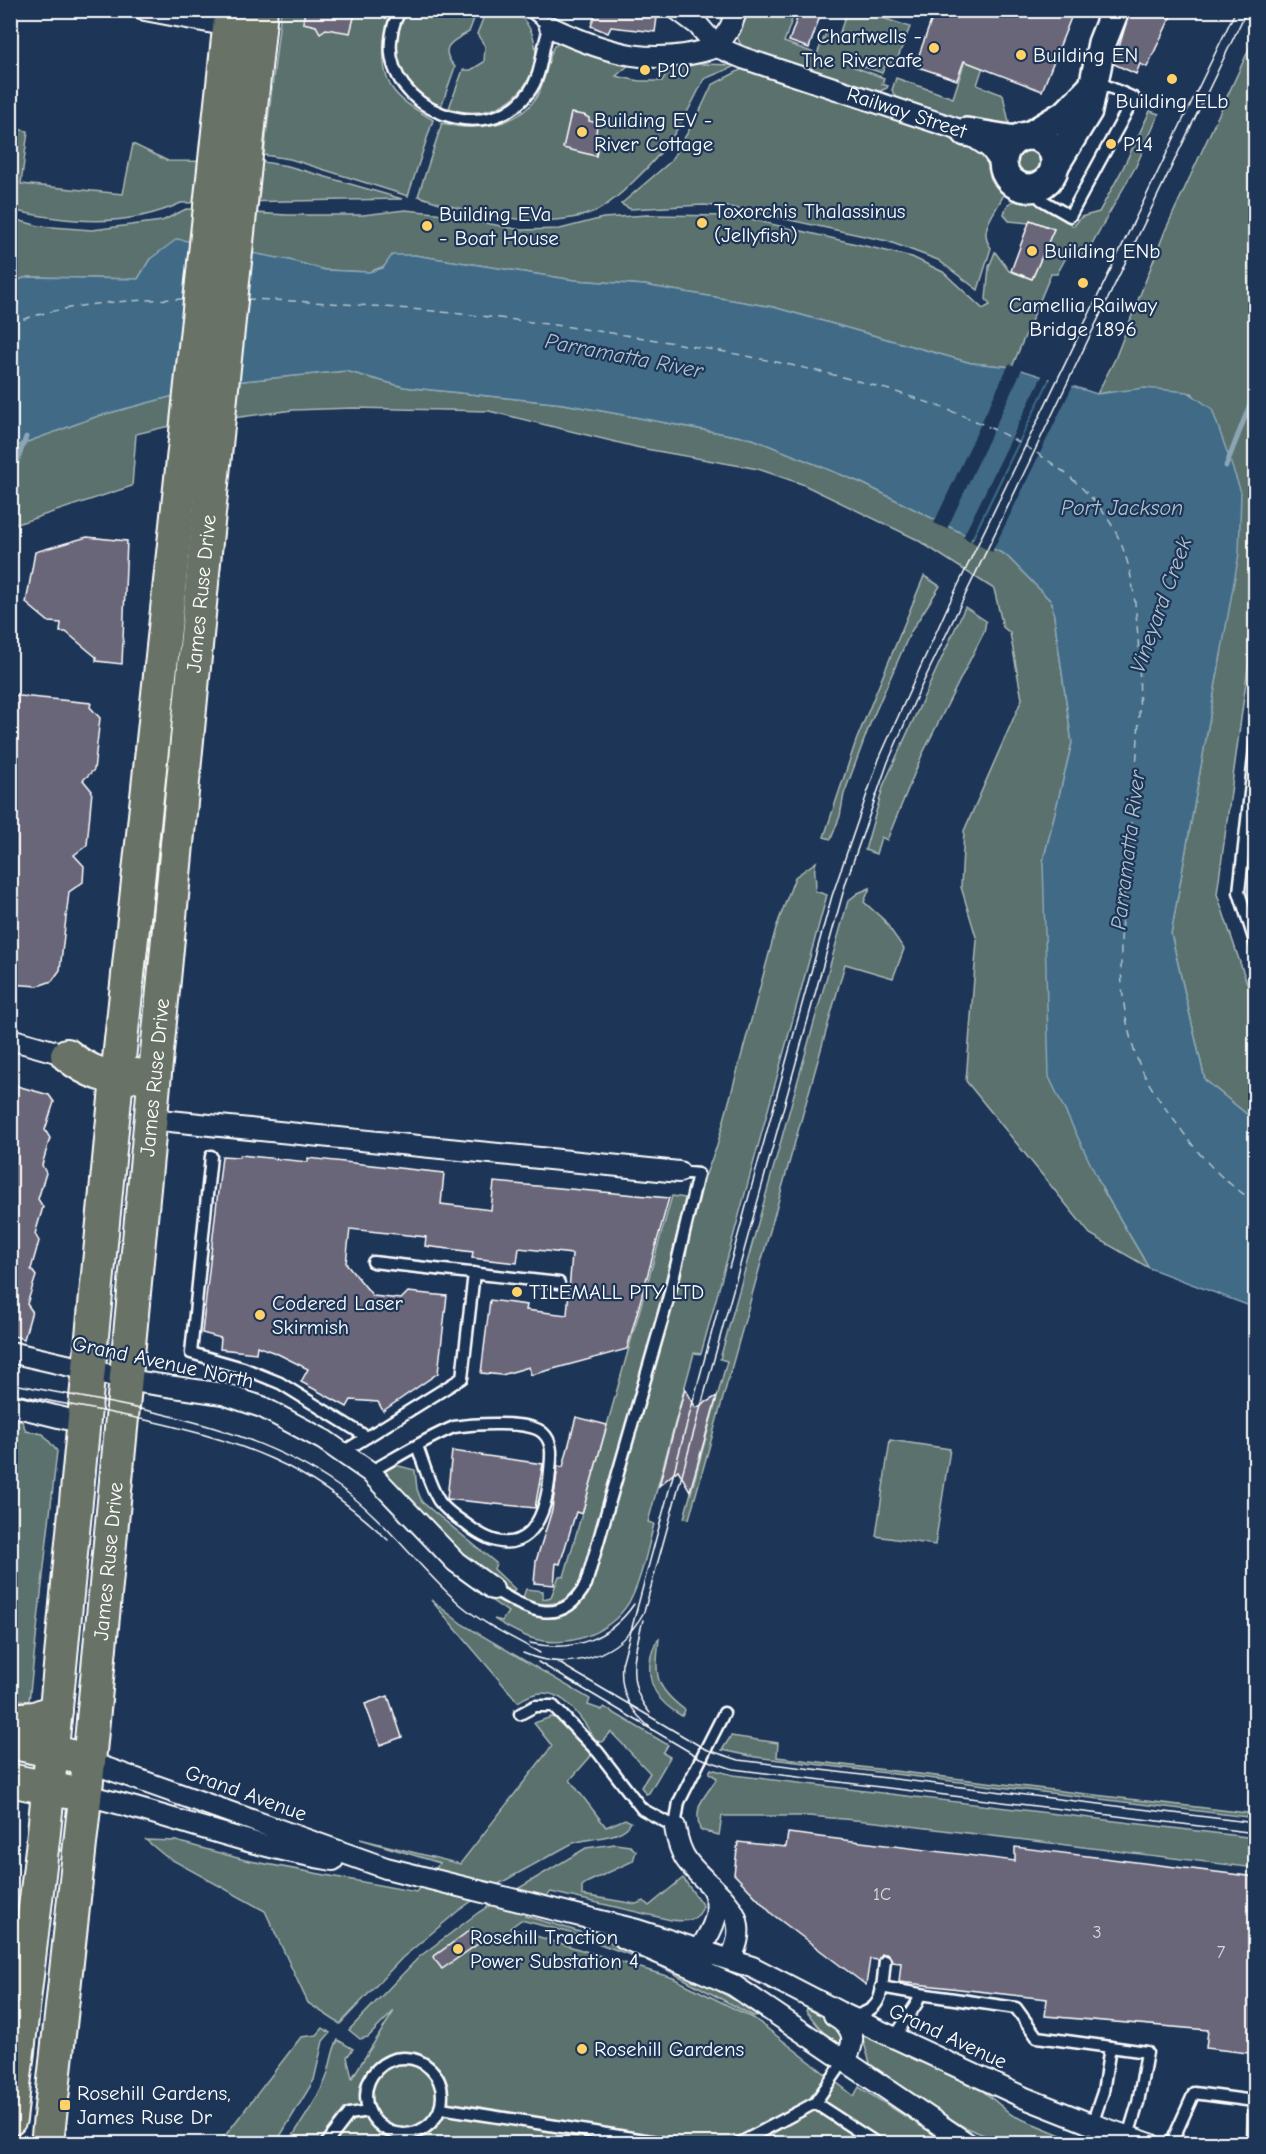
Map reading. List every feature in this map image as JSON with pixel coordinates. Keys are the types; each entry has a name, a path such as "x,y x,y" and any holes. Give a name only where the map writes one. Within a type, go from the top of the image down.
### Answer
{"main road":[{"name":"James Ruse Drive","path":"10,2120 52,1751 117,1078 173,550 233,134 261,10"},
{"name":"James Ruse Drive","path":"47,2144 89,1762 205,552 233,134 230,18"},
{"path":"67,1055 95,1050 106,1043 124,1023"},
{"path":"67,1055 83,1068 117,1078 132,1077 156,1061"},
{"path":"10,1720 35,1718 56,1710"},
{"path":"10,1742 89,1762"},
{"path":"10,1779 85,1796"}],"street":[{"path":"145,10 230,18"},
{"name":"Railway Street","path":"678,10 698,25 717,47 767,67 966,132 990,148 1002,164"},
{"path":"550,27 597,48 626,56 659,58 717,47 730,28 737,10"},
{"path":"1092,84 1067,112 1022,138 1005,151 1002,164 1005,173 1013,183 1031,188 1049,179 1088,111 1102,43 1115,10"},
{"path":"966,132 1040,139 1049,146 1055,165"},
{"path":"10,1039 67,1055"},
{"path":"150,1119 688,1173"},
{"name":"Grand Avenue North","path":"10,1352 124,1379 242,1399 300,1427 343,1452 370,1472 456,1562 493,1589"},
{"path":"10,1404 83,1423"},
{"name":"Grand Avenue","path":"89,1762 386,1868"},
{"name":"Grand Avenue","path":"85,1796 126,1804 302,1854 386,1868 537,1907 610,1922 700,1949 779,1979 894,2038 1025,2098 1150,2144"},
{"path":"675,1827 687,1861 730,1905 736,1918 739,1936 730,1959 708,1972 700,1949 717,1915 717,1899 711,1886"},
{"name":"Grand Avenue","path":"537,1907 649,1947 733,1985 968,2144"},
{"path":"779,1979 802,1997 846,2023 854,2038 852,2048 844,2061"}],"lane":[{"path":"399,12 392,32 392,59 400,83 428,109 457,118 475,120 504,113 530,92 541,69 550,27 529,10"},
{"path":"1031,188 1042,200 1070,216 1134,98 1092,84"},
{"path":"1256,740 1239,892 1256,945"},
{"path":"211,1156 191,1353 243,1368 280,1383 367,1437"},
{"path":"493,1589 531,1610 549,1612 568,1606 581,1593 586,1584 669,1296 688,1173"},
{"path":"373,1262 559,1283"},
{"path":"343,1452 462,1378 474,1274"},
{"path":"370,1472 417,1446 445,1431 464,1425 521,1425 538,1429 549,1442 551,1450 549,1482 539,1521 529,1533 516,1541 501,1543 480,1535 440,1502 417,1446"},
{"path":"519,1714 535,1706 553,1706 598,1752 642,1809 675,1827 679,1802 724,1713"},
{"path":"851,2017 870,2013 879,2001 885,1961"},
{"path":"881,1987 1016,2008 1037,2037 1147,2052 1138,2103 1128,2136"},
{"path":"894,2038 917,2003 920,1994"},
{"path":"1092,2124 1103,2092 1110,2048"},
{"path":"405,2058 427,2065 436,2074 443,2096 441,2108 430,2124 413,2133 400,2134 387,2130 369,2111 367,2093 372,2076 386,2062 405,2058"},
{"path":"738,2144 784,2122 815,2103 844,2061"},
{"path":"1171,2144 1194,2093 1254,2101 1253,2144"},
{"path":"815,2103 878,2144"},
{"path":"441,2108 670,2144"},
{"path":"326,2144 349,2114 369,2111"}],"green space":[{"path":"514,10 529,28 535,48 534,67 525,84 511,99 493,109 472,112 449,108 463,70 471,70 484,62 485,46 477,34 486,11"},
{"path":"281,11 392,11 386,29 384,50 388,80 401,98 433,120 408,196 290,159 264,155"},
{"path":"409,11 477,11 469,32 453,41 447,49 447,54 455,67 441,107 412,89 400,68 398,38 400,28"},
{"path":"743,11 795,11 784,42 817,54 826,33 838,38 847,11 862,11 910,27 895,65 887,62 882,73 853,63 852,66 884,78 882,84 888,86 887,88 874,94 744,49 737,35"},
{"path":"1255,36 1256,609 1217,894 1255,1007 1255,1121 1205,1080 1171,934 1221,654 1222,440 1192,393 1108,399 1109,392 1097,394 1115,359 1165,231"},
{"path":"972,39 990,45 977,85 1003,95 1010,127 997,133 897,101 892,90 896,78 953,98"},
{"path":"560,43 631,63 616,76 639,81 662,81 673,63 733,65 733,67 704,79 666,146 622,193 598,210 578,217 532,220 483,214 418,196 442,123 454,126 482,126 508,120 520,114 538,94 554,46"},
{"path":"744,68 975,147 985,159 995,182 1005,191 987,226 987,241 991,248 978,290 938,260 887,241 730,207 703,205 630,209 621,204 670,162 697,117 712,85"},
{"path":"1150,111 1159,114 1136,166 1086,254 1068,254 1057,274 1051,274 1012,367 971,363 773,307 644,285 574,280 414,255 369,272 325,270 289,260 150,259 138,279 28,277 11,282 10,218 39,226 92,230 162,221 186,209 287,215 363,215 405,210 436,213 521,230 560,229 603,218 647,215 737,216 912,257 943,272 983,309 990,305 986,299 989,267 995,252 1009,271 1032,279 1054,229 1030,220 1029,223 1009,221 1004,214 1009,204 1016,200 1036,203 1074,226 1081,217 1099,212"},
{"path":"11,128 28,131 21,184 123,194 133,144 168,161 263,162 288,166 402,199 181,203 160,211 118,220 54,218 11,210"},
{"path":"1030,149 1039,153 1043,162 1039,171 1030,175 1021,171 1017,162 1021,153"},
{"path":"346,371 404,387 564,404 753,439 862,483 1006,555 1052,602 1072,743 1043,862 1103,1190 1149,1268 1090,1234 966,1081 977,940 961,887 964,831 1022,699 1010,633 1003,627 994,589 916,539 802,484 758,469 640,448 489,411 354,408 293,410 165,427 136,434 132,486 11,526 11,448 98,416 222,383"},
{"path":"924,576 940,586 910,633 870,724 844,794 840,816 831,839 824,837 856,741"},
{"path":"965,607 986,621 984,632 922,755 887,840 881,837 876,854 865,850 884,784"},
{"path":"816,862 815,891 827,895 701,1354 694,1353 648,1522 654,1524 637,1587 625,1608 615,1619 590,1635 561,1642 531,1638 494,1619 502,1621 508,1612 456,1576 459,1572 506,1603 522,1611 538,1615 554,1615 570,1609 586,1595 704,1179 717,1146 776,928 795,877"},
{"path":"870,888 864,902 884,920 904,949 893,978 845,964 689,1519 684,1518 727,1361 720,1359 848,901 858,893"},
{"path":"672,1196 686,1198 647,1355 583,1578 572,1594 558,1602 541,1604 522,1600 526,1589 543,1591 543,1599 551,1597 559,1576 564,1577"},
{"path":"10,1415 22,1421 26,1431 43,1434 57,1451 29,1701 11,1699"},
{"path":"890,1440 950,1449 935,1545 876,1536"},
{"path":"395,1465 415,1470 417,1489 422,1502 496,1563 494,1569 515,1589 513,1592 486,1579 404,1500 385,1473 387,1467"},
{"path":"431,1600 462,1624 590,1699 588,1705 602,1710 604,1707 668,1745 663,1753 670,1757 649,1793 646,1794 641,1787 650,1773 611,1732 602,1742 596,1741 573,1709 564,1700 554,1695 543,1693 531,1695 518,1702"},
{"path":"659,1639 657,1672 659,1680 667,1694 685,1710 682,1716 666,1705 652,1683 651,1656"},
{"path":"551,1717 563,1722 575,1732 591,1756 570,1780 606,1827 625,1819 631,1822 627,1828 613,1835 571,1844 486,1891 458,1911 402,1958 340,2024 308,2003 265,1911 165,1856 146,1840 176,1841 245,1860 416,1892 440,1863 360,1839 460,1864 552,1746 534,1723"},
{"path":"731,1736 778,1743 777,1757 1255,1814 1255,1818 755,1757 722,1750"},
{"path":"711,1769 733,1775 1255,1838 1255,1868 877,1822 809,1816 722,1816 719,1835 700,1830 698,1821 701,1801 717,1778 709,1773"},
{"name":"Rosehill Gardens","path":"615,1844 630,1846 636,1851 633,1861 586,1883 582,1886 582,1895 636,1904 644,1901 649,1906 683,1878 703,1906 698,1915 686,1921 671,1920 551,1892 525,1916 618,1945 676,1969 761,2016 753,2016 658,1965 567,1932 521,1920 510,1928 673,1978 755,2019 854,2096 859,2087 924,2128 953,2143 288,2144 321,2089 338,2040 353,2049 347,2057 352,2078 394,2011 368,2037 360,2039 349,2030 419,1957 479,1912 586,1848"},
{"path":"808,2008 838,2023 845,2038 842,2045 823,2032 806,2011"},
{"path":"323,2028 330,2033 323,2041 314,2080 276,2143 235,2143 224,2137 301,2037 317,2035"},
{"path":"860,2029 977,2086 1012,2115 1080,2143 1004,2143 964,2127 872,2070"}],"water":[{"name":"Port Jackson","path":"177,239 289,260 325,270 369,272 383,268 392,255 414,255 574,280 644,285 773,307 971,363 1012,367 1097,394 1144,388 1188,392 1212,409 1241,492 1239,554 1171,934 1205,1080 1255,1121 1255,1308 1149,1268 1103,1190 1049,1077 1043,862 1072,743 1052,602 1006,555 862,483 753,439 564,404 404,387 346,371 222,383 98,416 11,448 11,282 28,277 138,279 150,259"}],"pier":[{"path":"1009,364 1023,367 947,529 934,523"},
{"path":"1043,374 1050,376 970,541 963,537"},
{"path":"1052,376 1074,383 992,552 972,542"}],"building":[{"path":"305,10 356,10 350,33 326,29 320,33 316,26 303,23"},
{"path":"597,10 658,10 655,32 611,27 608,33 591,26"},
{"path":"800,10 822,10 809,48 789,41"},
{"name":"Building EN","path":"935,10 1074,10 1042,91 964,61 957,80 915,66"},
{"path":"1130,10 1174,10 1147,67 1140,64 1136,74 1114,64"},
{"name":"Building EV - River Cottage","path":"571,113 584,115 589,118 589,121 597,123 596,135 600,136 596,156 563,148"},
{"name":"Building ENb","path":"1030,220 1054,229 1032,279 1011,271"},
{"path":"87,537 127,541 122,664 96,661 96,657 66,632 60,632 61,623 49,622 26,603 35,552"},
{"path":"10,695 91,703 90,707 100,718 94,770 83,780 92,791 87,845 74,855 84,866 83,882 69,892 60,970 52,981 38,986 10,984"},
{"path":"10,1084 49,1095 54,1102 45,1130 50,1138 42,1165 46,1173 38,1199 43,1207 35,1234 39,1241 31,1269 36,1276 27,1304 32,1311 24,1339 10,1335"},
{"path":"240,1155 308,1162 308,1158 444,1173 441,1204 491,1210 494,1182 669,1198 627,1349 531,1375 529,1367 502,1375 481,1373 490,1300 527,1305 526,1310 567,1315 572,1254 519,1248 517,1263 472,1258 473,1252 425,1246 426,1237 350,1229 346,1263 373,1296 401,1299 408,1292 447,1296 438,1373 383,1411 378,1402 351,1400 347,1407 301,1382 308,1369 257,1346 256,1353 220,1349 221,1338 202,1333 222,1156 239,1157"},
{"path":"685,1388 696,1408 717,1396 690,1491 678,1470 659,1486"},
{"path":"576,1417 607,1425 582,1514 576,1512 560,1564 556,1563 554,1585 534,1583 536,1561 552,1510 558,1466 563,1467"},
{"path":"452,1451 543,1464 535,1508 447,1499"},
{"path":"388,1696 402,1737 380,1745 365,1704"},
{"path":"788,1833 1015,1861 1015,1847 1256,1877 1256,2054 1206,2048 1208,2030 1045,2016 1047,1999 899,1982 901,1963 892,1962 886,1954 882,1954 878,1960 870,1959 866,1985 772,1914 734,1874 738,1842 786,1847"},
{"name":"Rosehill Traction Power Substation 4","path":"473,1928 482,1941 442,1969 433,1957"}],"waterway":[{"name":"Vineyard Creek","path":"1226,466 1256,389"},
{"path":"10,481 26,437"}],"ferry route":[{"path":"10,324 74,307 140,300 184,299"},
{"path":"246,299 407,309 514,320 674,343 785,364 847,378 910,396 971,419 1026,446 1073,480 1108,519 1116,533 1131,577 1135,607 1139,665 1139,719 1123,902 1121,952 1124,1002 1134,1050 1142,1071 1154,1091 1197,1150 1233,1186 1256,1202"}],"tram line":[{"path":"729,1268 832,896 879,759 947,608 1236,10"},
{"path":"523,1653 541,1659 558,1661 575,1661 592,1657 621,1640 634,1628 644,1612 846,882 888,762 919,691 1247,10"},
{"path":"652,1729 638,1716 628,1701 622,1684 622,1664 718,1309"},
{"path":"10,1383 180,1418 222,1430 301,1463 338,1486 371,1513 462,1606 490,1625 540,1653"},
{"path":"10,1393 177,1427 242,1447 272,1459 319,1485 348,1505 388,1540"},
{"path":"530,1643 561,1646 589,1640 614,1626 634,1604"},
{"path":"643,1620 635,1657 634,1680 642,1702 650,1713"},
{"path":"538,1662 700,1758 733,1769 1256,1833"},
{"path":"559,1663 705,1749 739,1760 1256,1823"}],"place":[{"name":"Chartwells - The Rivercafe","path":"934,48"},
{"name":"Building EN","path":"1021,55"},
{"name":"P10","path":"645,70"},
{"name":"Building ELb","path":"1172,79"},
{"name":"Building EV - River Cottage","path":"582,132"},
{"name":"P14","path":"1111,144"},
{"name":"Toxorchis Thalassinus (Jellyfish)","path":"702,223"},
{"name":"Building EVa - Boat House","path":"427,226"},
{"name":"Building ENb","path":"1032,251"},
{"name":"Camellia Railway Bridge 1896","path":"1083,283"},
{"name":"TILEMALL PTY LTD","path":"517,1292"},
{"name":"Codered Laser Skirmish","path":"260,1315"},
{"name":"Rosehill Traction Power Substation 4","path":"458,1949"},
{"name":"Rosehill Gardens","path":"582,2049"},
{"name":"Rosehill Gardens, James Ruse Dr","path":"65,2105"}],"water label":[{"name":"Parramatta River","path":"624,356"},
{"name":"Parramatta River","path":"1128,850"}]}
